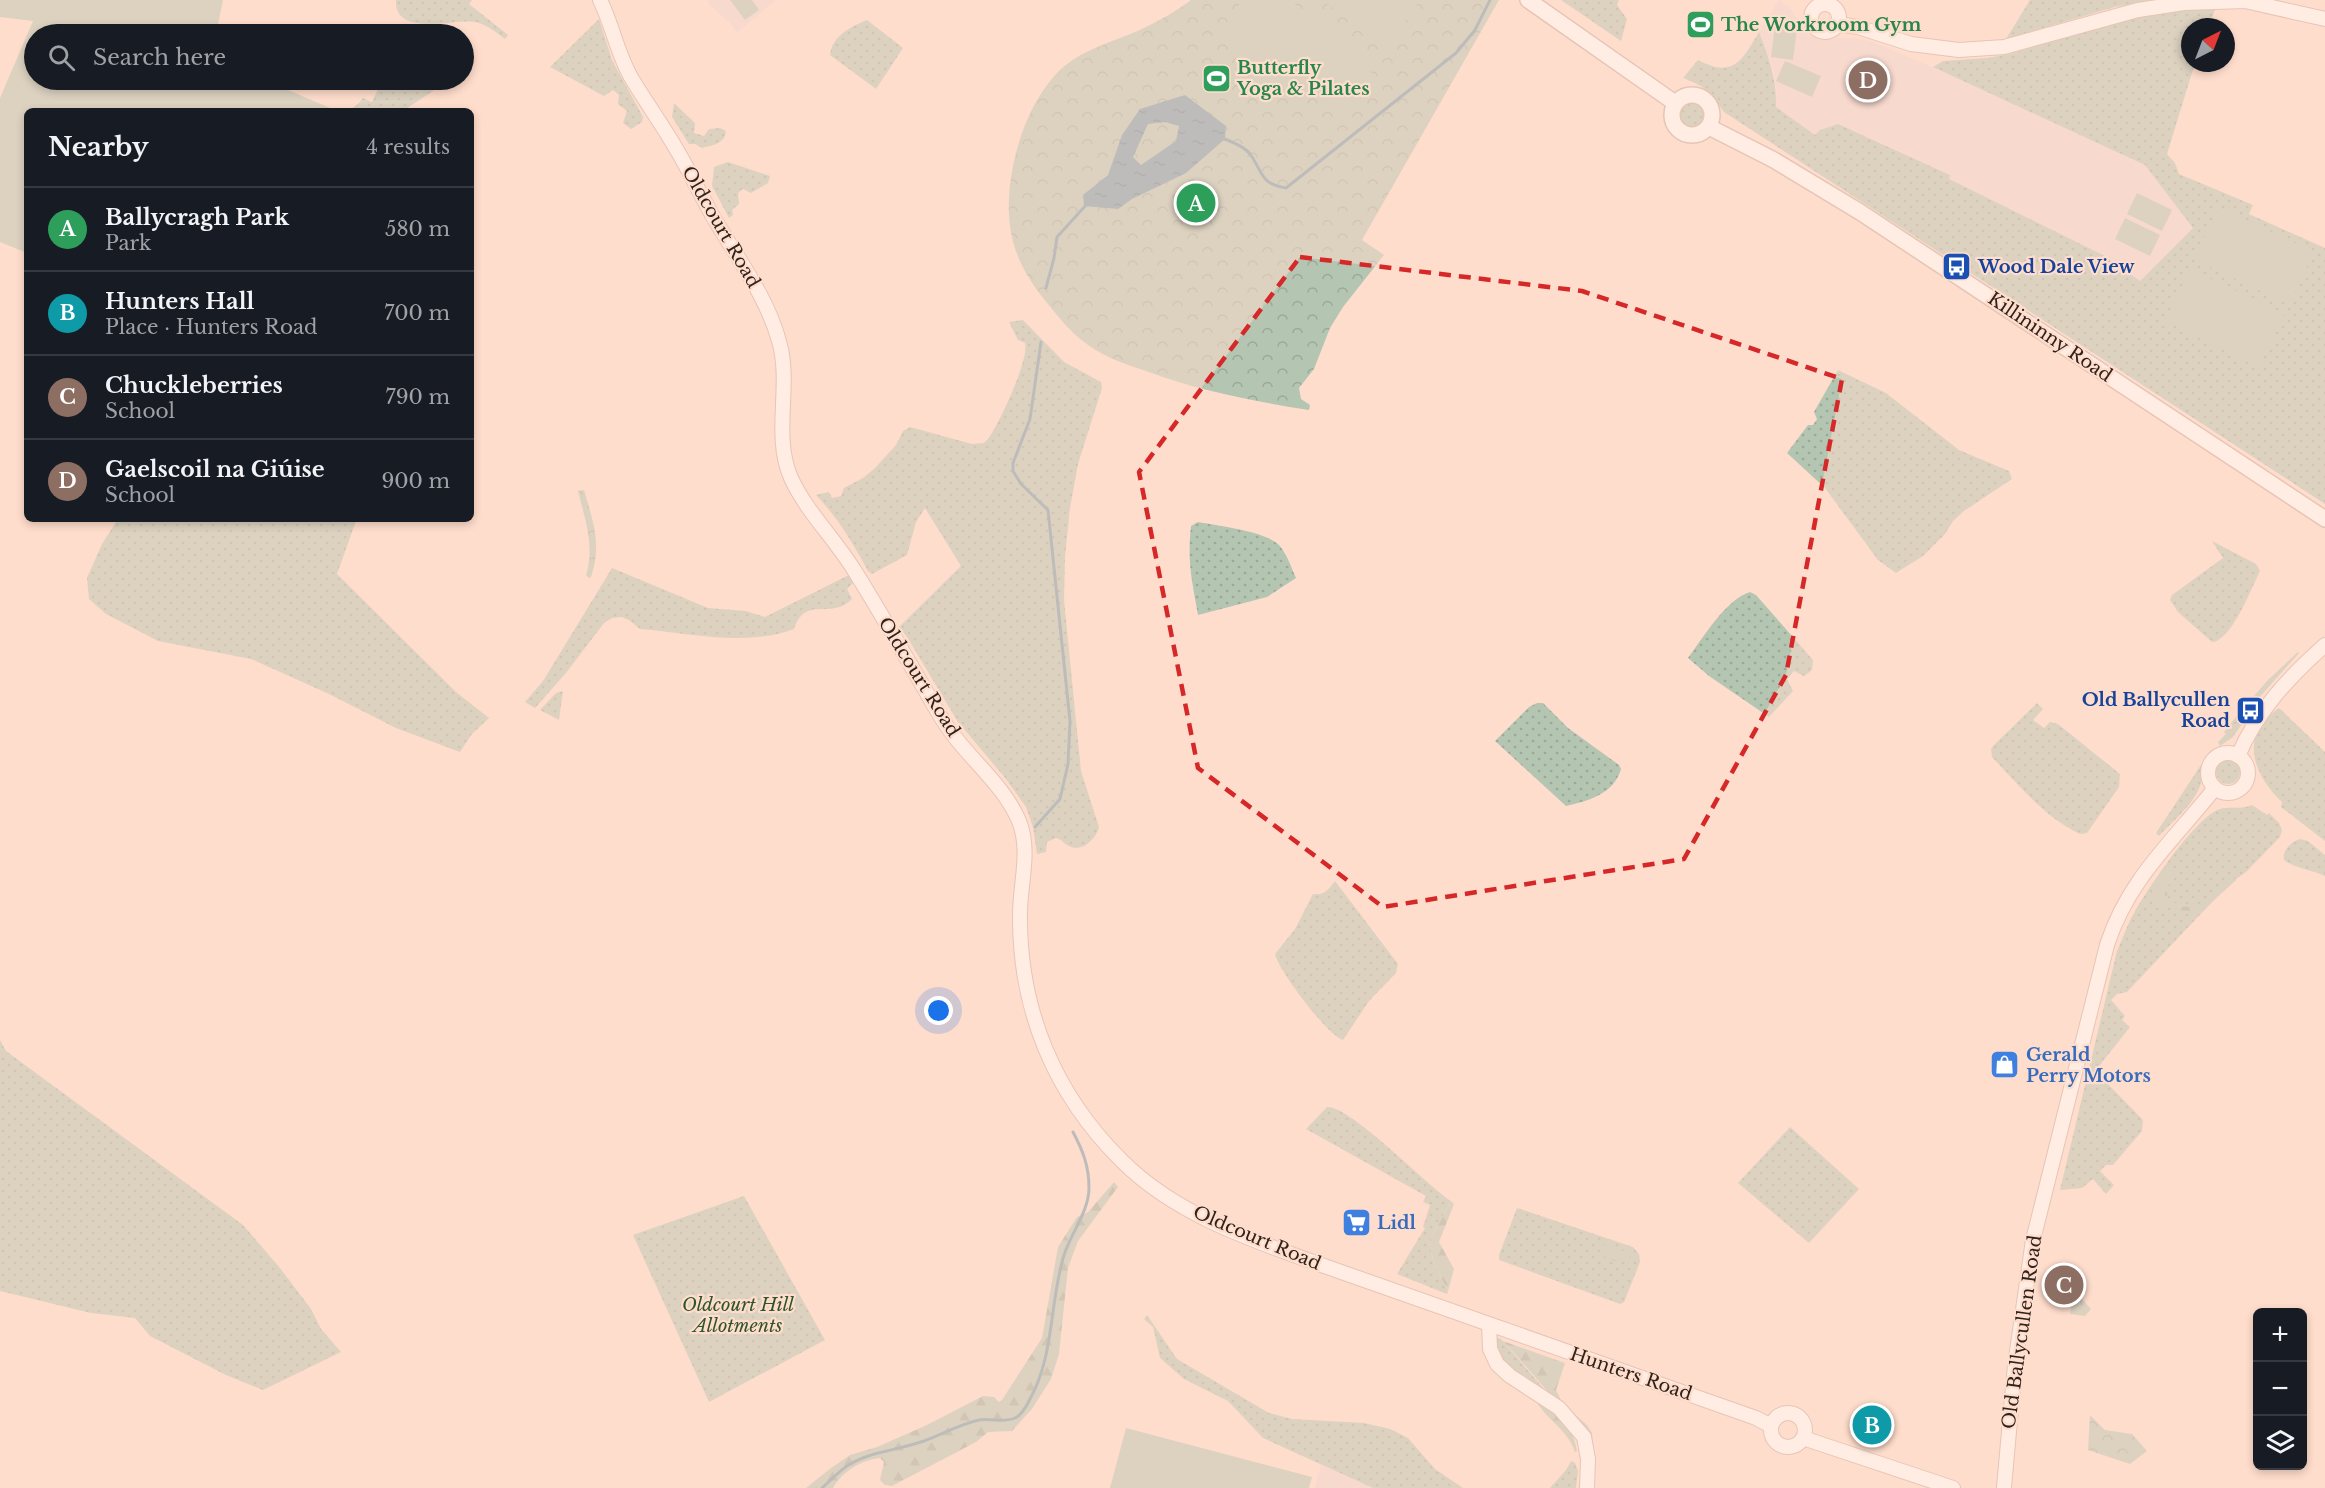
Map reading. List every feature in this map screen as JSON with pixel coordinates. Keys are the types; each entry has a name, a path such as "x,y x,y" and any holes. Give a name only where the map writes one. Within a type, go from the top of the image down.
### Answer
{"main road":[{"path":"1528,0 1675,103"},
{"path":"1688,95 1706,100 1712,112 1708,127 1694,135 1681,131 1673,121 1675,103 1688,95"},
{"name":"Killininny Road","path":"1708,127 1774,160 1860,212 2325,519"}],"street":[{"name":"Oldcourt Road","path":"600,0 619,54 631,77 675,146 713,217 762,300 779,340 783,359 782,430 789,475 852,566 948,729 1008,802 1018,819 1024,838 1025,860 1020,892 1022,970 1042,1041 1053,1066 1074,1102 1122,1161 1145,1181 1189,1210 1290,1254 1489,1324"},
{"path":"1838,24 1865,28 1911,44 1959,50 2004,47 2138,10 2184,3 2245,1 2325,18"},
{"path":"1808,5 1831,6 1838,15 1838,24 1832,30 1819,31 1811,21 1808,5"},
{"path":"2238,756 2250,731 2270,702 2298,668 2325,645"},
{"path":"2226,753 2238,756 2247,766 2247,780 2244,786 2227,793 2215,788 2208,773 2211,762 2226,753"},
{"name":"Old Ballycullen Road","path":"2000,1488 2020,1324 2033,1240 2107,945 2113,927 2134,885 2215,788"},
{"name":"Hunters Road","path":"1489,1324 1756,1418 1771,1426 1774,1439 1781,1445 1791,1447 1803,1438 1953,1488"},
{"path":"1489,1324 1490,1348 1497,1364 1510,1376 1559,1408 1584,1437 1588,1459 1587,1488"},
{"path":"1771,1426 1773,1421 1782,1414 1793,1414 1802,1421 1803,1438"}],"highlighted area":[{"path":"1300,257 1582,291 1842,379 1786,675 1684,859 1383,907 1198,768 1139,472"}],"shaded area":[{"path":"708,0 776,0 737,33 731,24 709,4"},
{"path":"1779,0 1791,9 1806,33 1821,41 1854,38 1873,42 1990,92 2145,165 2193,228 2140,281 2101,254 1948,179 1950,175 1862,134 1815,135 1776,107 1777,91 1773,68 1759,32"},
{"path":"1321,1465 1373,1488 1315,1488"}],"green space":[{"path":"0,0 223,0 218,24 32,24 33,21 0,17"},
{"path":"396,0 472,0 469,4 508,35 505,39 476,22 415,23 405,19 398,12"},
{"path":"730,0 752,0 759,10 745,20"},
{"path":"1191,0 1499,0 1362,240 1384,255 1343,307 1330,328 1314,369 1299,388 1301,399 1310,405 1309,410 1206,390 1130,365 1098,351 1073,333 1044,299 1026,272 1014,246 1009,217 1012,170 1025,126 1046,86 1065,65 1075,58 1150,25"},
{"path":"1242,0 1288,0 1379,61 1343,116 1220,33"},
{"path":"1321,0 1420,0 1389,46"},
{"path":"1561,0 1619,0 1617,5 1627,19 1621,41"},
{"path":"2030,0 2152,0 2115,7 2006,39"},
{"path":"2176,10 2215,10 2212,18 2181,18 2181,72 2192,72 2167,154 2175,163 2179,174 2253,205 2249,214 2325,248 2325,504 1724,112 1707,90 1683,78 1698,60 1720,68 1736,64 1759,32 1774,78 1776,107 1815,135 1820,130 1838,124 1950,175 1949,179 2101,254 2140,281 2193,228 2145,165 1933,67 1943,61 2010,54 2103,25"},
{"path":"1776,18 1798,21 1793,60 1771,57"},
{"path":"599,19 612,60 643,117 642,122 631,129 623,123 627,111 618,104 619,95 613,90 604,96 550,67"},
{"path":"867,20 903,48 876,89 830,55 831,48 838,37 848,29"},
{"path":"24,42 24,90 288,90 330,108 24,108 24,252 0,242 0,98"},
{"path":"1785,61 1821,76 1812,97 1776,81"},
{"path":"378,90 434,90 407,108 352,108 363,98 372,102"},
{"path":"1693,101 1703,105 1707,115 1703,125 1693,129 1683,125 1679,115 1683,105"},
{"path":"674,103 695,123 694,133 704,136 709,129 720,128 726,131 723,139 702,148 689,144 672,117"},
{"path":"728,162 770,176 768,183 751,193 743,189 738,193 739,204 732,210 733,215 729,218 712,186 714,167"},
{"path":"2137,193 2172,210 2162,231 2127,214"},
{"path":"2219,207 2314,252 2289,305 2194,259"},
{"path":"2125,218 2160,235 2150,256 2115,239"},
{"path":"2190,269 2284,314 2259,367 2165,321"},
{"path":"1023,320 1064,362 1101,382 1102,388 1078,464 1070,508 1065,556 1064,600 1081,771 1099,827 1092,840 1079,848 1069,846 1056,838 1047,842 1046,852 1037,854 1033,827 1026,807 1006,779 958,722 899,627 961,566 925,508 916,522 907,555 872,574 838,522 816,495 829,492 832,498 841,496 844,488 863,478 875,468 896,445 903,431 910,427 972,444 984,443 993,432 1023,362 1025,343 1018,340 1009,322"},
{"path":"1838,370 1886,393 1959,450 2009,471 2012,479 1964,511 1923,556 1896,573 1878,560 1825,488 1787,453 1808,425 1813,425 1817,419 1814,412"},
{"path":"584,490 596,544 594,565 589,578 586,575 590,554 588,533 578,491"},
{"path":"116,522 356,522 337,574 456,692 489,718 472,734 460,752 396,728 329,694 251,659 158,641 106,614 89,599 87,578 102,544"},
{"path":"1198,522 1241,530 1272,540 1284,552 1296,578 1267,597 1198,615 1190,550 1191,526"},
{"path":"2212,541 2256,564 2260,571 2233,624 2219,640 2212,642 2178,612 2170,600 2172,595 2223,558"},
{"path":"612,568 708,608 746,611 765,617 849,575 854,582 847,589 852,599 844,605 812,610 799,619 794,629 757,637 718,637 640,629 629,620 621,617 612,618 604,623 566,673 535,708 525,702 543,681"},
{"path":"1750,592 1756,595 1813,660 1812,670 1804,676 1794,671 1787,679 1793,691 1769,717 1709,676 1688,658 1732,602"},
{"path":"2298,652 2257,700 2255,699 2251,705 2248,703 2267,681"},
{"path":"563,691 559,720 540,710 556,693"},
{"path":"1543,703 1568,728 1619,765 1621,769 1613,785 1591,799 1566,806 1495,741 1529,707"},
{"path":"2037,703 2043,709 2033,720 2044,728 2050,722 2058,724 2120,774 2119,787 2087,833 2080,834 2055,819 2033,800 1992,757 1991,749 1994,745"},
{"path":"2279,708 2325,752 2325,841 2281,807 2282,802 2264,780 2257,767 2254,742 2258,730 2266,718"},
{"path":"2239,713 2244,717 2240,722 2242,724 2233,737 2220,746 2218,742"},
{"path":"2228,760 2237,763 2240,772 2237,781 2228,784 2219,781 2216,772 2219,763"},
{"path":"2201,765 2202,776 2196,795 2159,836 2156,833"},
{"path":"2252,805 2267,815 2269,813 2279,823 2282,830 2280,837 2246,872 2229,884 2127,992 2117,994 2111,1000 2125,1016 2122,1020 2130,1027 2092,1075 2099,1081 2104,1080 2143,1120 2142,1131 2113,1165 2106,1165 2100,1171 2114,1185 2106,1194 2093,1179 2082,1188 2060,1190 2117,951 2132,918 2161,872 2198,825 2220,809"},
{"path":"2300,839 2308,841 2325,855 2325,876 2284,860 2284,853 2288,847"},
{"path":"2168,868 2178,868 2180,875 2166,888 2168,898 2181,906 2196,905 2215,893 2232,877 2236,880 2197,916 2159,905 2153,897 2153,888"},
{"path":"1335,881 1398,964 1396,973 1369,1001 1343,1040 1326,1027 1304,1002 1275,954 1295,929 1313,894 1323,893"},
{"path":"0,1040 6,1051 243,1225 280,1268 311,1309 321,1329 341,1352 263,1390 226,1375 150,1336 135,1318 91,1313 0,1291"},
{"path":"1327,1107 1338,1110 1353,1119 1451,1201 1429,1242 1434,1264 1448,1291 1447,1294 1397,1274 1425,1228 1423,1227 1430,1205 1423,1202 1426,1196 1306,1129"},
{"path":"1790,1127 1859,1189 1809,1243 1738,1183"},
{"path":"1114,1182 1118,1187 1078,1241 1068,1268 1059,1354 1051,1379 1032,1409 1012,1431 988,1432 976,1442 892,1486 885,1485 880,1480 884,1462 880,1458 866,1461 853,1468 841,1477 833,1488 806,1488 850,1455 877,1447 927,1425 983,1396 994,1397 999,1402 1002,1400 1042,1338 1058,1247 1077,1217 1088,1212"},
{"name":"Oldcourt Hill Allotments","path":"744,1196 825,1340 709,1402 633,1235"},
{"path":"1451,1201 1454,1204 1439,1242 1454,1269 1448,1291 1434,1264 1429,1242"},
{"path":"1517,1208 1633,1247 1639,1254 1640,1262 1624,1302 1620,1304 1499,1260"},
{"path":"1605,1243 1621,1248 1630,1257 1627,1263 1603,1256"},
{"path":"2074,1290 2091,1309 2085,1316 2070,1314"},
{"path":"1147,1315 1177,1359 1269,1413 1292,1419 1364,1423 1390,1429 1408,1438 1435,1469 1463,1488 1373,1488 1263,1438 1228,1401 1184,1379 1160,1358 1153,1327 1144,1319"},
{"path":"1496,1337 1501,1339 1545,1390 1505,1365 1497,1353"},
{"path":"1503,1341 1565,1363 1556,1390 1563,1404 1587,1425 1592,1433 1593,1447 1549,1393"},
{"path":"1533,1393 1567,1425 1577,1451 1575,1452 1566,1436 1542,1409"},
{"path":"2090,1415 2105,1430 2132,1434 2147,1451 2130,1464 2088,1450"},
{"path":"1126,1428 1312,1477 1309,1488 1110,1488"},
{"path":"1571,1461 1575,1463 1578,1471 1576,1488 1550,1488 1566,1470"}],"water":[{"path":"1185,95 1226,126 1225,139 1186,173 1132,199 1118,209 1084,206 1083,195 1108,175 1122,135 1140,109","holes":["1165,122 1179,126 1176,141 1141,165 1133,157 1148,124"]}],"waterway":[{"path":"1222,138 1248,151 1263,176 1271,184 1286,188 1456,53 1475,30 1490,0"},
{"path":"1046,288 1057,237 1087,204"},
{"path":"1035,827 1060,799 1068,764 1070,721 1048,510 1021,484 1013,471 1013,463 1030,419 1041,342"},
{"path":"822,1488 846,1466 868,1456 915,1444 972,1422 1011,1419 1023,1411 1037,1384 1048,1348 1059,1273 1064,1255 1083,1214 1088,1197 1087,1166 1073,1132"}],"place":[{"name":"The Workroom Gym","path":"1700,25"},
{"name":"Butterfly Yoga & Pilates","path":"1216,78"},
{"name":"Gaelscoil na Giúise","path":"1868,80"},
{"name":"Ballycragh Park","path":"1196,203"},
{"name":"Wood Dale View","path":"1957,267"},
{"name":"Old Ballycullen Road","path":"2251,710"},
{"name":"Gerald Perry Motors","path":"2005,1065"},
{"name":"Lidl","path":"1356,1223"},
{"name":"Chuckleberries","path":"2064,1285"},
{"name":"Hunters Hall","path":"1872,1425"}]}
